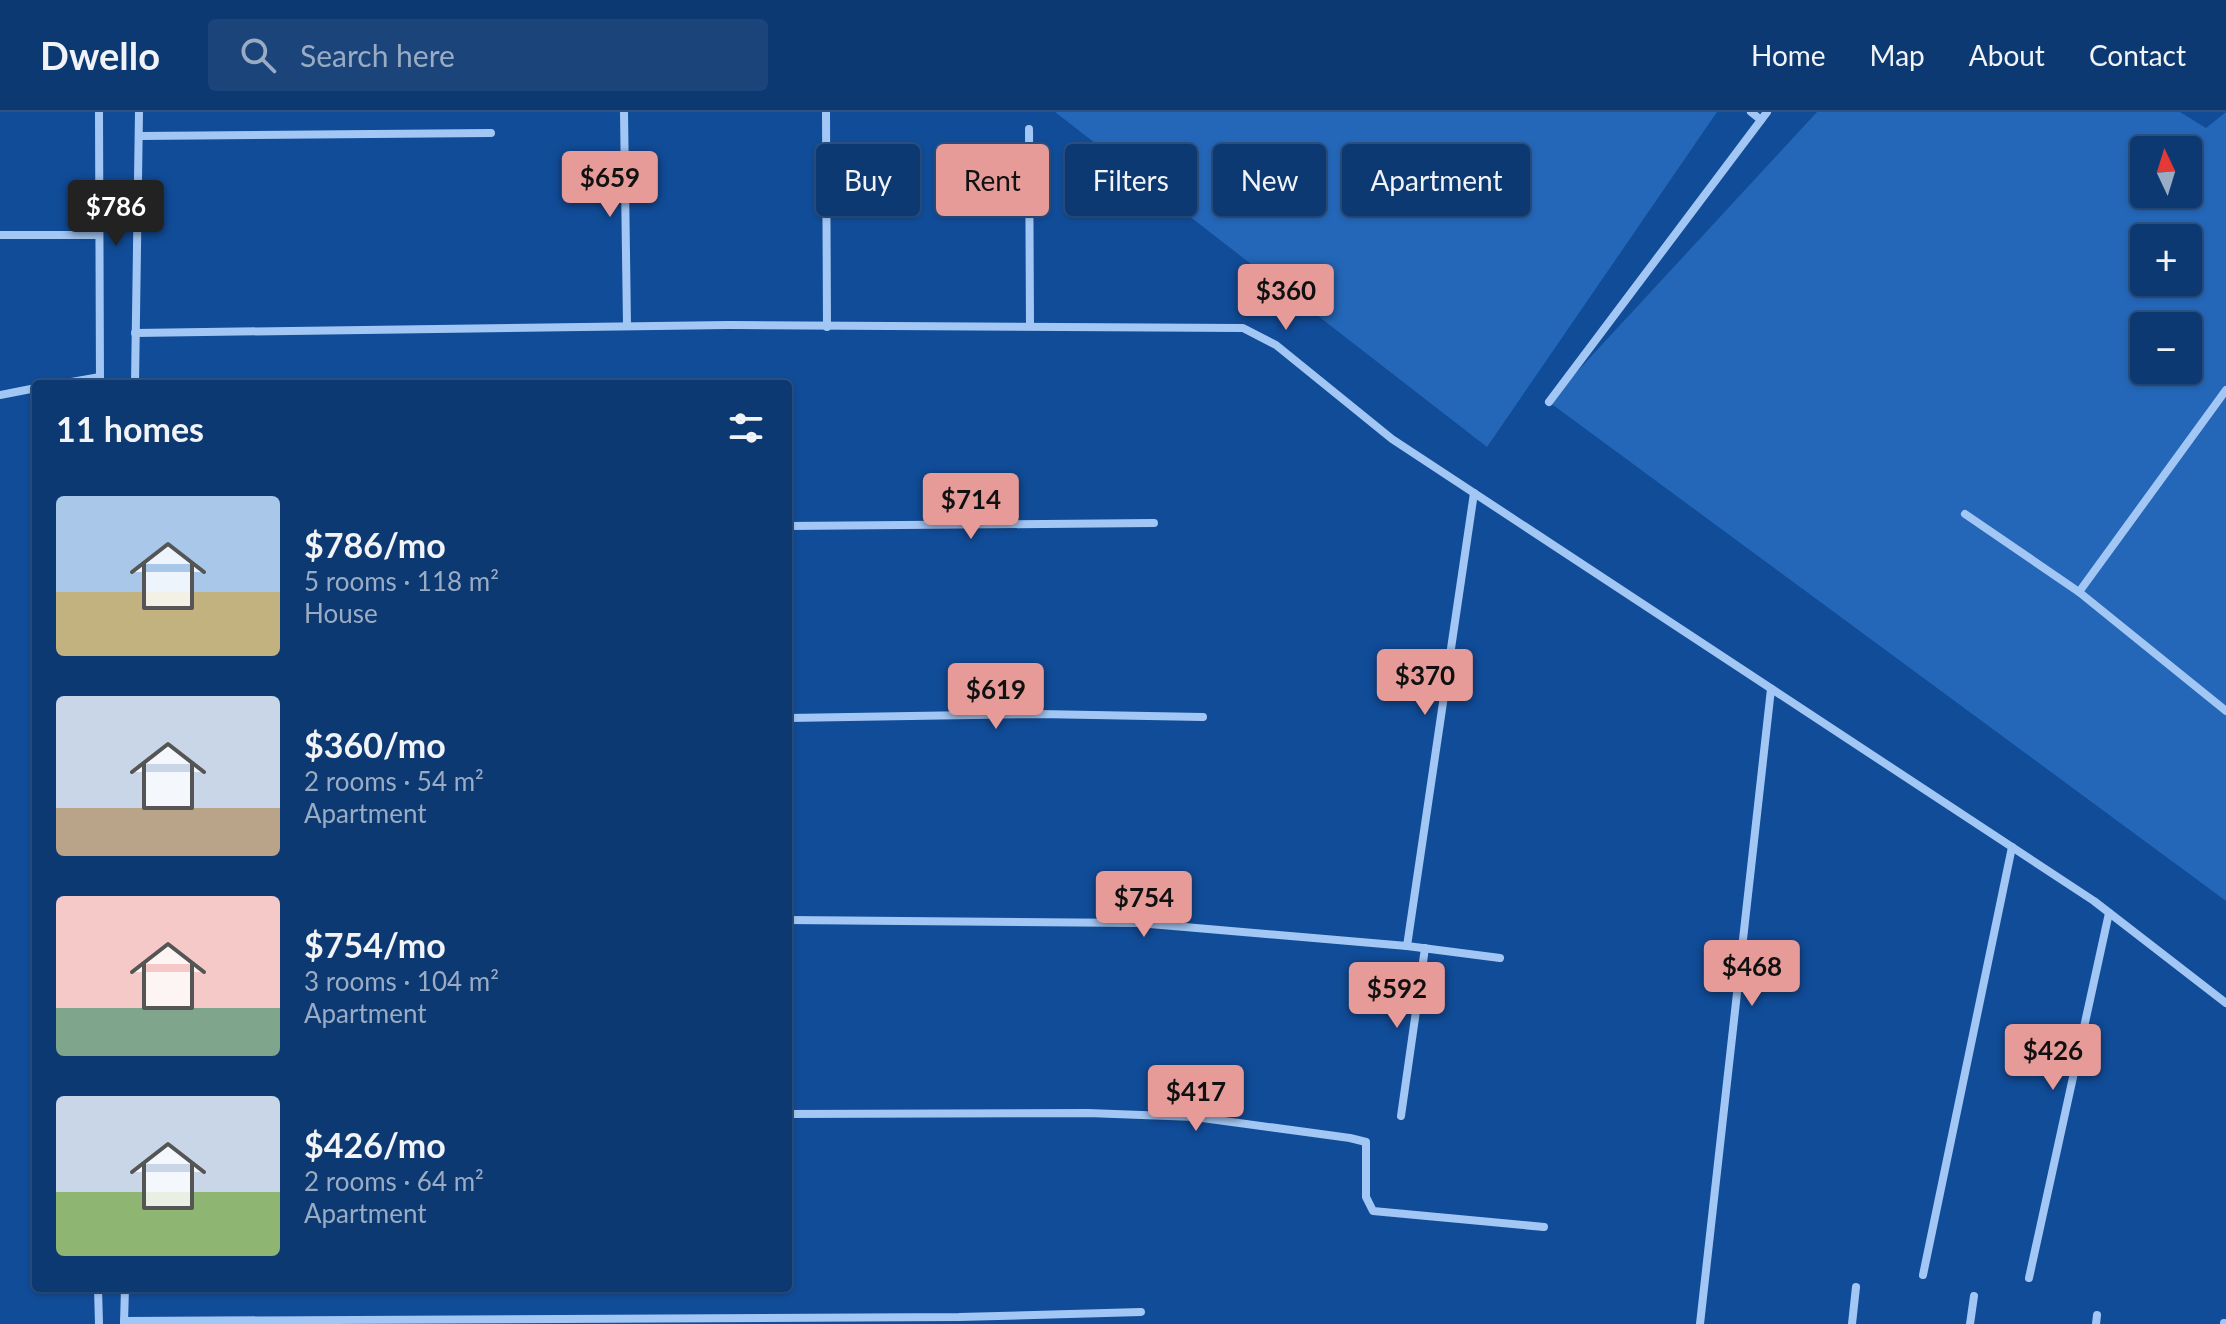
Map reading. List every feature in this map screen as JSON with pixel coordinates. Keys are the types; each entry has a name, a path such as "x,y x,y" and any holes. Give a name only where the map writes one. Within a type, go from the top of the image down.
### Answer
{"street":[{"path":"99,112 100,380"},
{"path":"135,380 139,112"},
{"path":"624,112 627,325"},
{"path":"826,112 827,327"},
{"path":"1549,402 1764,116 1751,112"},
{"path":"1029,129 1030,326"},
{"path":"139,136 491,133"},
{"path":"0,235 99,235"},
{"path":"135,333 627,325 1243,328 1276,345 1392,439 2109,913 2226,1003"},
{"path":"0,395 32,389"},
{"path":"2079,592 2226,390"},
{"path":"1407,946 1474,493"},
{"path":"1965,514 2079,592 2226,711"},
{"path":"792,526 1154,523"},
{"path":"1700,1324 1771,689"},
{"path":"792,718 1038,714 1203,717"},
{"path":"1923,1275 2012,847"},
{"path":"2029,1278 2109,913"},
{"path":"792,920 1138,923 1407,946 1500,958"},
{"path":"1401,1116 1425,948"},
{"path":"792,1114 1149,1115 1195,1117 1350,1138 1366,1142 1366,1197 1373,1211 1544,1227"},
{"path":"1852,1324 1856,1287"},
{"path":"98,1292 99,1324"},
{"path":"125,1292 124,1322 943,1317 1141,1312"},
{"path":"1970,1324 1974,1296"}],"shaded area":[{"path":"1055,112 1717,112 1487,447 1189,216 1197,216 1197,144 1096,144"},
{"path":"1817,112 2180,112 2206,128 2226,112 2226,901 1549,402"}]}
